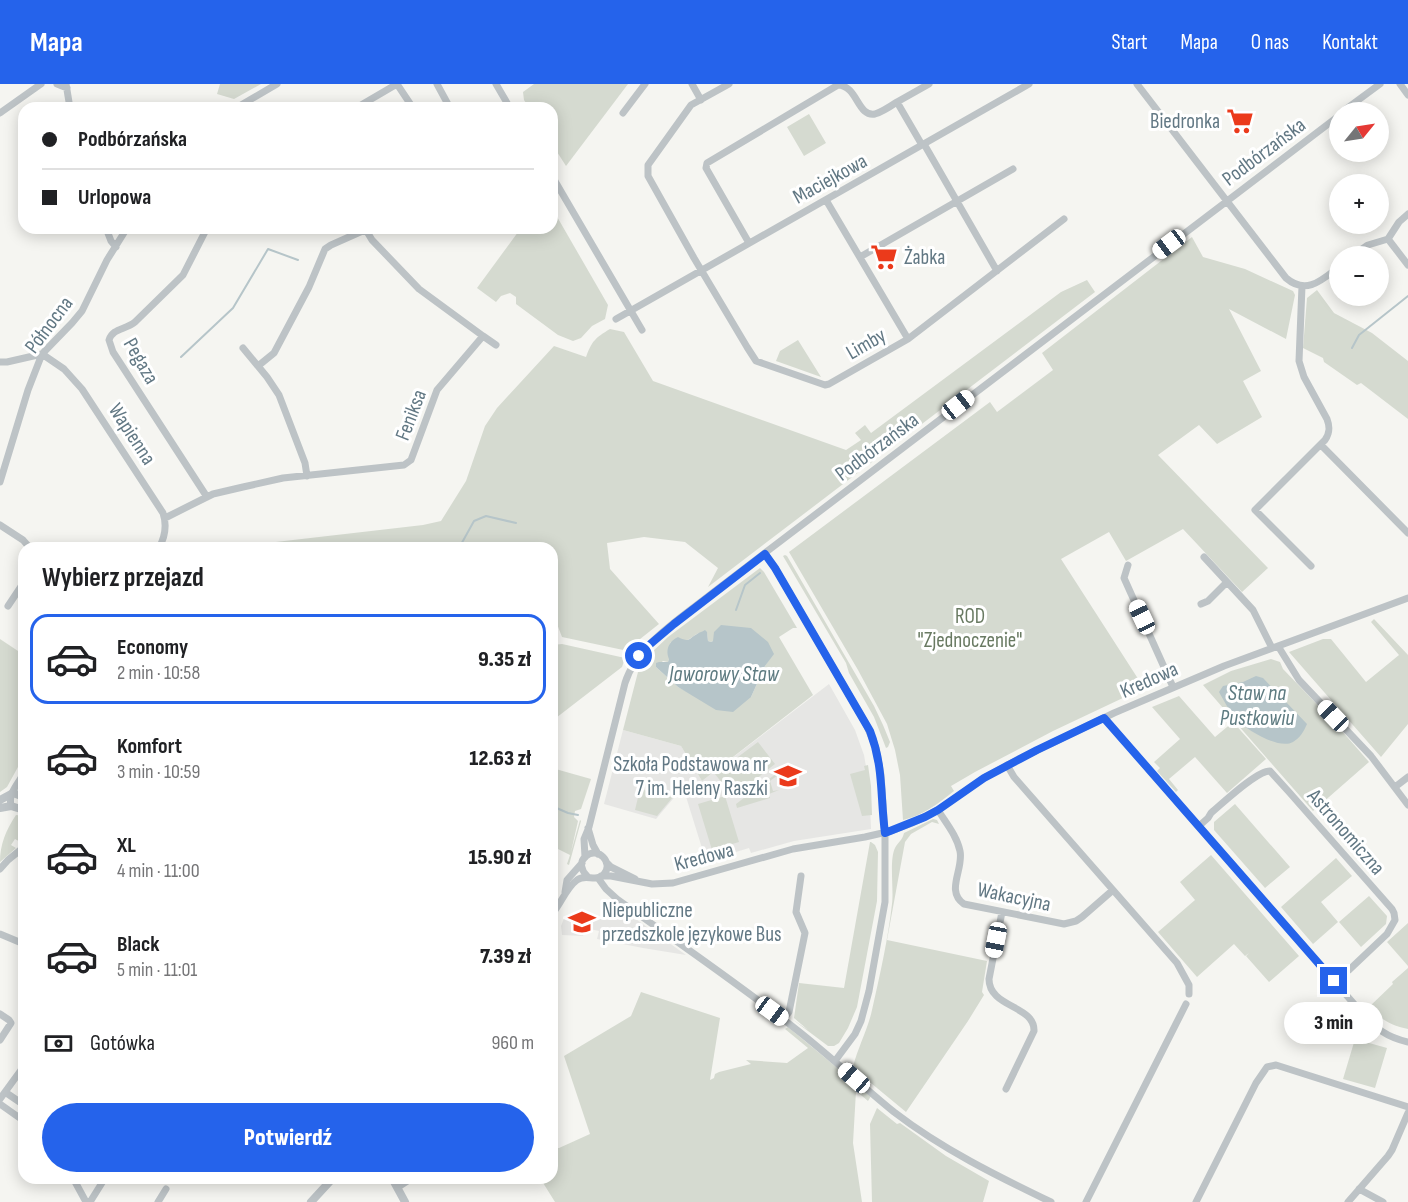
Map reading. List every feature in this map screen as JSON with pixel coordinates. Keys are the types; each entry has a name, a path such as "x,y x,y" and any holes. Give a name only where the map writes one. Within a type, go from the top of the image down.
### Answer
{"street":[{"path":"0,113 41,84"},
{"path":"57,84 67,86 69,102"},
{"path":"246,102 277,84"},
{"path":"366,102 397,84 409,102"},
{"path":"437,84 447,102"},
{"path":"496,84 506,102"},
{"path":"623,112 645,84"},
{"path":"692,84 701,100 729,84"},
{"path":"749,243 706,168 707,163 838,85 846,86 850,90 862,109 876,114 929,84"},
{"name":"Maciejkowa","path":"616,319 1029,84"},
{"path":"1137,84 1286,278 1302,286 1313,285 1329,274"},
{"name":"Podbórzańska","path":"1357,102 1380,84"},
{"path":"1400,84 1408,95"},
{"name":"Limby","path":"701,100 691,105 648,165 647,172 652,184 701,271 756,361 825,385 908,339 1064,219"},
{"path":"897,102 997,271"},
{"name":"Podbórzańska","path":"565,895 567,880 583,860 584,839 626,678 633,663 642,652 656,638 765,554 1329,123"},
{"path":"860,257 1013,169"},
{"path":"558,186 642,330"},
{"path":"826,200 908,339"},
{"path":"1367,246 1388,239 1399,222 1408,214"},
{"path":"108,234 116,247"},
{"name":"Północna","path":"0,482 28,390 42,354 82,311 107,260 124,234"},
{"name":"Pegaza","path":"204,234 180,278 135,322 115,331 109,340 113,352 207,497"},
{"path":"258,366 274,353 309,287 325,249 356,234"},
{"path":"370,234 372,240 419,289 496,345"},
{"path":"1388,239 1408,265"},
{"path":"1302,286 1299,361 1304,377 1330,428 1328,437 1321,445 1255,510 1311,566"},
{"name":"Feniksa","path":"165,518 207,497 283,478 406,464 413,456 437,390 483,336"},
{"path":"243,348 282,400 305,463 307,476"},
{"path":"0,362 42,354"},
{"name":"Wapienna","path":"42,354 61,367 78,384 127,456 165,518"},
{"path":"1321,445 1408,533"},
{"path":"161,542 165,532 165,518"},
{"path":"0,525 25,542"},
{"path":"765,554 870,731 881,771 885,833 885,902 869,991 859,1027 835,1062"},
{"path":"1204,558 1253,610 1275,647 1299,680 1371,756 1408,804"},
{"path":"1128,565 1124,578 1173,687"},
{"path":"1201,604 1208,601 1227,582"},
{"path":"8,606 18,591"},
{"name":"Kredowa","path":"600,877 611,876 657,884 678,882 793,849 885,833 938,810 1007,765 1104,718 1224,666 1408,598"},
{"path":"1104,718 1375,1026 1381,1032 1408,1042"},
{"path":"1007,765 1014,777 1177,963 1189,985 1189,994"},
{"name":"Astronomiczna","path":"1199,826 1210,813 1255,777 1270,771 1386,902 1394,913 1394,925 1378,943 1334,981"},
{"path":"1395,788 1408,777"},
{"path":"11,806 11,794 18,783"},
{"path":"0,801 11,794 18,794"},
{"path":"0,808 11,806 18,808"},
{"name":"Wakacyjna","path":"938,810 956,838 960,852 955,889 956,896 964,904 1064,924 1082,917 1113,890"},
{"path":"588,828 598,854"},
{"path":"0,869 18,852"},
{"path":"592,853 598,854 603,856 606,870 600,877 594,879 582,870 583,860 592,853"},
{"name":"Kredowa","path":"606,863 637,880"},
{"path":"558,905 574,882 587,876"},
{"path":"783,1019 789,1012 805,933 796,912 801,876"},
{"path":"600,877 606,889 617,899 709,963 783,1019 895,1112 938,1142 1051,1202"},
{"path":"1002,912 989,986 996,996 1029,1017 1034,1026 1033,1034 1006,1089"},
{"path":"0,934 18,942"},
{"path":"1086,1202 1186,1004"},
{"path":"0,1014 10,1023 0,1040"},
{"path":"1196,1202 1256,1083 1267,1067 1276,1065 1408,1107"},
{"path":"0,1099 18,1074"},
{"path":"0,1083 18,1100"},
{"path":"0,1104 18,1116"},
{"path":"1348,1202 1392,1150 1408,1113"},
{"path":"77,1184 88,1202 101,1184"},
{"path":"311,1202 328,1184"},
{"path":"396,1184 405,1202"},
{"path":"398,1187 403,1184"},
{"path":"158,1202 166,1190"},
{"path":"1359,1190 1383,1202"}],"shaded area":[{"name":"Szkoła Podstawowa nr 7 im. Heleny Raszki","path":"829,684 855,730 864,755 869,784 871,829 794,841 751,853 749,848 706,861 683,787 656,819 604,804 623,730 681,746 702,781"},
{"path":"605,900 686,955 597,939 599,931 585,928 583,936 562,935 561,926 565,916 601,917"}],"green space":[{"path":"220,84 261,84 234,99 217,94"},
{"path":"534,84 628,84 566,166 558,153 558,102 525,102 523,92"},
{"path":"809,114 826,143 804,156 787,127"},
{"path":"558,218 608,305 605,319 592,326 581,338 573,341 558,335 516,304 516,297 510,293 501,296 496,302 477,288 517,234 558,234"},
{"name":"ROD \"Zjednoczenie\"","path":"1192,237 1203,257 1245,269 1293,291 1295,295 1286,339 1229,309 1261,371 1243,381 1262,417 1217,444 1199,425 1158,455 1268,568 1242,592 1183,529 1126,561 1109,532 1061,559 1144,688 1053,731 975,772 951,786 954,791 924,812 903,820 900,775 887,724 789,552 990,402 997,412 1053,370 1042,353"},
{"path":"1087,280 1095,292 708,587 718,568 685,542 644,537 607,543 610,569 659,624 628,651 562,637 558,627 558,542 276,542 441,521 466,481 485,426 497,408 554,346 586,357 595,340 605,332 610,329 624,332 653,381 846,450 861,440 855,433 865,425 871,433 1061,292"},
{"path":"1317,290 1334,313 1372,333 1408,361 1408,419 1361,383 1357,385 1324,362 1323,358 1303,348 1307,298"},
{"path":"798,340 821,377 776,361 780,351"},
{"path":"785,555 874,706 890,742 888,747 886,748 874,717 849,673 846,663 783,556"},
{"path":"760,568 797,628 779,637 813,695 702,781 681,746 623,730 638,672 651,653 668,637","holes":["700,633 707,633 708,641 711,642 773,654 751,697 695,696 678,687 656,667 663,661 668,662 671,642 682,639 684,641"]},
{"path":"1374,619 1408,655 1408,724 1381,757 1289,652 1323,639 1331,639 1366,682 1399,655 1371,622"},
{"path":"0,639 18,651 18,767 7,787 0,792"},
{"path":"558,644 625,658 622,667 558,716"},
{"path":"1271,659 1280,662 1283,669 1369,762 1313,811 1203,685 1231,671"},
{"path":"1179,696 1215,737 1233,722 1266,759 1227,793 1195,757 1169,779 1178,790 1176,792 1157,771 1160,768 1154,762 1180,739 1152,707"},
{"path":"758,742 775,764 733,797 715,774"},
{"path":"868,765 872,815 862,816 850,774 865,770 864,766"},
{"path":"558,770 591,779 581,809 575,811 574,817 578,821 571,852 581,821 569,865 567,864 570,855 558,849"},
{"path":"777,773 778,775 770,781 773,791 779,790 769,794 770,798 737,808 736,804"},
{"path":"640,789 673,797 657,816 635,810"},
{"path":"725,796 739,842 712,850 698,804"},
{"path":"1235,804 1290,867 1265,888 1214,830 1214,822"},
{"path":"18,815 18,841 15,839 11,845 16,848 0,862 4,837"},
{"path":"933,819 939,824 932,822 911,834 905,842 887,940 987,961 982,992 984,995 906,1112 853,1067 870,1017 886,944 892,904 893,853 904,833"},
{"path":"870,842 875,845 878,852 877,901 857,1007 839,1043 828,1046 792,1019 808,1030 794,1018 799,983 844,988"},
{"path":"1211,855 1299,956 1269,982 1246,956 1249,953 1245,956 1234,944 1197,977 1158,932 1195,900 1180,882"},
{"path":"1336,858 1352,876 1321,902 1338,922 1313,944 1281,907"},
{"path":"1369,896 1387,916 1386,924 1361,947 1339,922"},
{"path":"1408,923 1408,966 1387,942"},
{"path":"1408,968 1408,1029 1387,1021 1369,1007"},
{"path":"641,992 720,1018 710,1080 719,1072 751,1064 746,1060 787,1063 808,1048 785,1029 788,1027 871,1096 868,1101 856,1091 853,1143 862,1202 555,1202 544,1184 558,1184 558,1148 590,1134 564,1056 631,1016"},
{"path":"1355,1039 1387,1048 1375,1088 1343,1079"},
{"path":"877,1108 946,1156 989,1181 983,1202 872,1202 870,1124"}],"water":[{"name":"Jaworowy Staw","path":"721,625 751,628 768,642 774,654 765,666 751,697 733,712 716,710 678,687 656,667 656,663 668,662 670,643 678,637 689,640 705,630 708,641 711,642 714,632"},
{"name":"Staw na Pustkowiu","path":"1256,676 1263,678 1307,724 1302,734 1293,742 1287,744 1272,741 1248,729 1234,717 1219,692 1223,686 1243,682"}],"waterway":[{"path":"181,357 233,308 268,249 298,260"},
{"path":"1352,348 1359,335 1408,296"},
{"path":"462,542 474,521 486,516 516,523"},
{"path":"736,610 745,585 760,573"},
{"path":"558,809 578,815"}],"place":[{"name":"Biedronka","path":"1240,121"},
{"name":"Żabka","path":"884,257"},
{"name":"Szkoła Podstawowa nr 7 im. Heleny Raszki","path":"788,776"},
{"name":"Niepubliczne przedszkole językowe Bus","path":"582,922"}],"route":[{"path":"639,656 674,624 765,554 870,731 881,771 885,833 925,817 984,778 1104,718 1334,981"}]}
